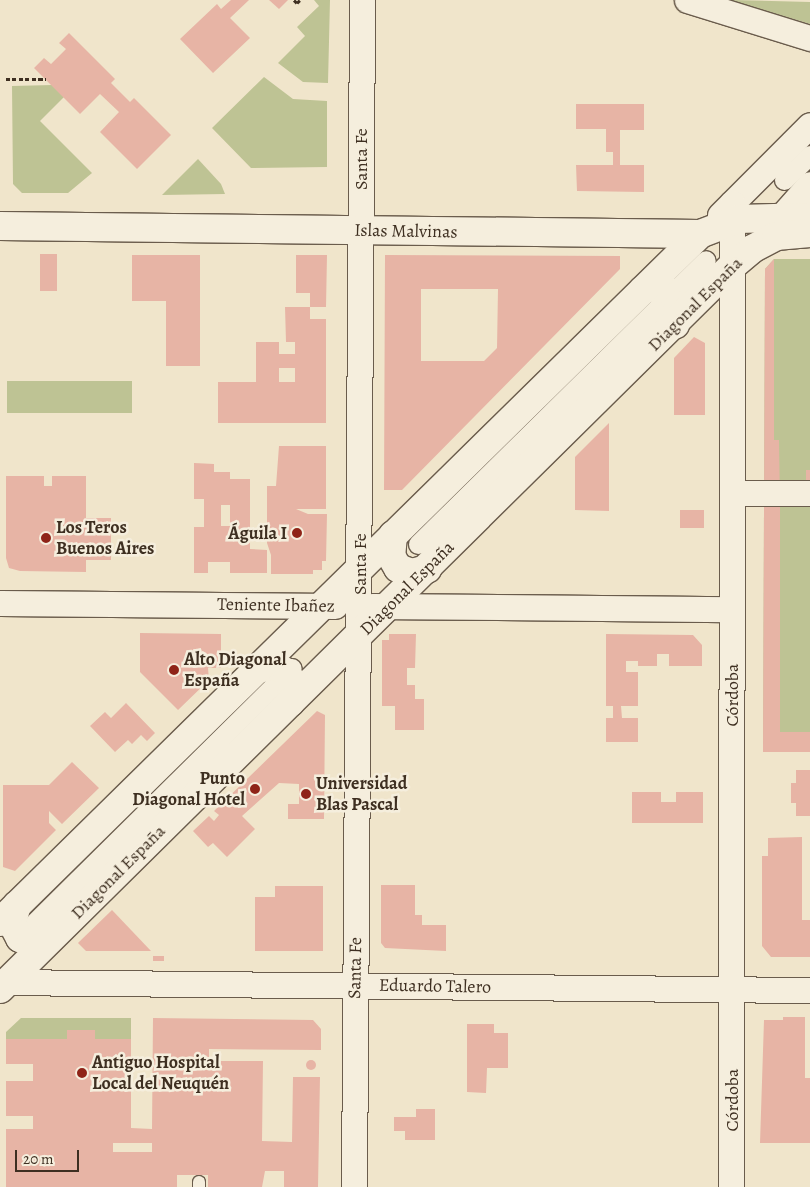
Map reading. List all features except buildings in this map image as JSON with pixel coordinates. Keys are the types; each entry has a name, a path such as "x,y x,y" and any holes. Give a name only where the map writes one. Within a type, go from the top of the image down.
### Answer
{"main road":[{"name":"Islas Malvinas","path":"0,226 700,234 732,212 780,218 810,217"},
{"path":"730,258 776,236 810,233"},
{"name":"Diagonal España","path":"26,922 290,704 389,606 413,549 642,290 700,234"},
{"name":"Diagonal España","path":"2,984 26,922 257,669 360,568 413,549 675,325 730,258"},
{"path":"642,290 655,286 672,293 679,304 675,325"},
{"path":"257,669 276,666 289,671 293,684 290,704"}],"street":[{"name":"Santa Fe","path":"354,1187 360,606 362,0"},
{"path":"687,0 808,38"},
{"path":"732,212 810,125"},
{"path":"784,180 810,155"},
{"name":"Diagonal España","path":"730,258 780,218 810,184"},
{"name":"Córdoba","path":"731,1187 733,989 730,258 732,212"},
{"path":"413,549 672,293 730,258"},
{"path":"732,493 810,493"},
{"name":"Teniente Ibañez","path":"0,603 732,609"},
{"path":"26,922 289,671"},
{"name":"Eduardo Talero","path":"2,984 355,985 810,990"}],"path":[{"path":"294,0 297,3 300,0"},
{"path":"6,80 46,80"}],"green space":[{"path":"314,0 330,0 328,83 303,82 278,63 305,36 297,27 319,6"},
{"path":"731,0 810,2 810,24"},
{"path":"264,77 293,99 327,101 327,167 251,168 212,128"},
{"path":"52,85 64,97 40,121 92,173 68,193 22,193 13,184 12,86"},
{"path":"198,159 221,184 225,194 162,195"},
{"path":"774,259 810,259 810,752 763,752 765,269"},
{"path":"7,381 132,381 132,413 7,413"},
{"path":"21,1018 131,1018 131,1039 95,1039 95,1030 67,1030 67,1039 6,1039 6,1032"}],"place":[{"name":"Águila I","path":"297,533"},
{"name":"Los Teros Buenos Aires","path":"46,538"},
{"name":"Alto Diagonal España","path":"174,670"},
{"name":"Punto Diagonal Hotel","path":"255,789"},
{"name":"Universidad Blas Pascal","path":"306,794"},
{"name":"Antiguo Hospital Local del Neuquén","path":"82,1073"}]}
